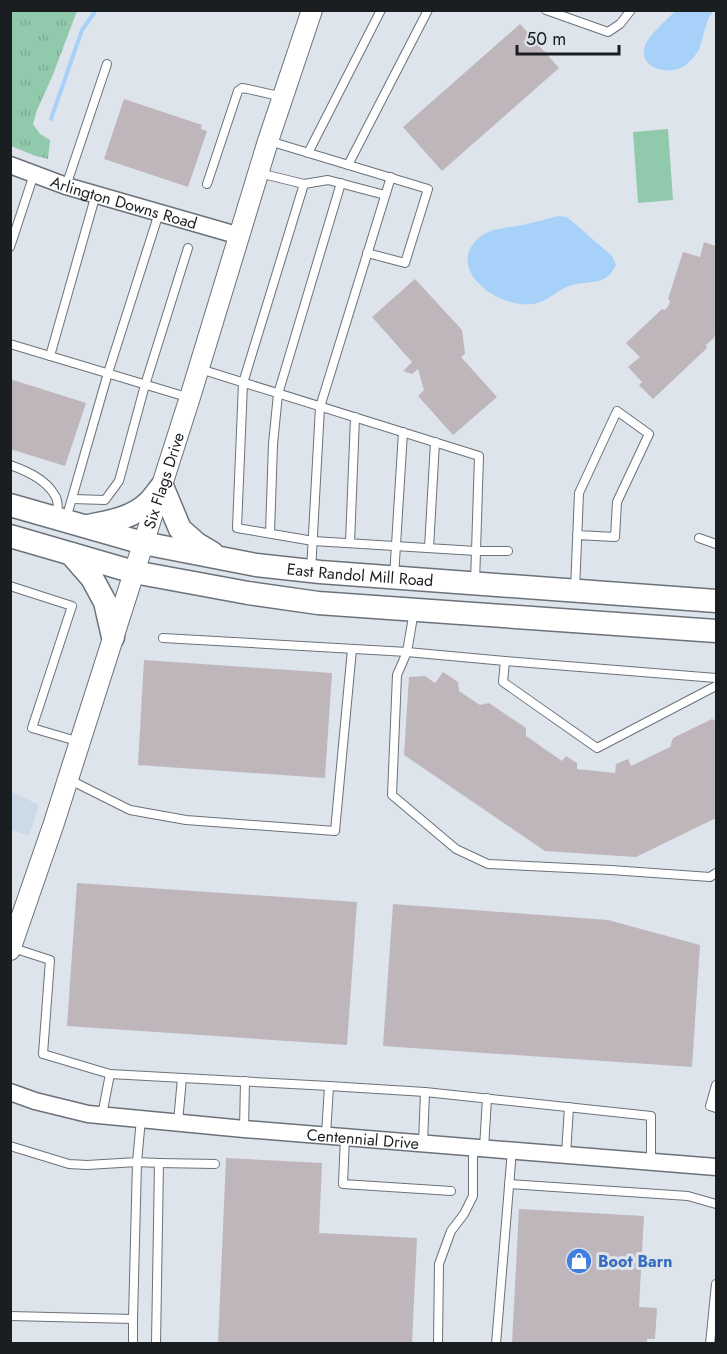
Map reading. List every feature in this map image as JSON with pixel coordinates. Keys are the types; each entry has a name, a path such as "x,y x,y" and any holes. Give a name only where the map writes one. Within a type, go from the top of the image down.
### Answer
{"main road":[{"path":"69,522 105,523 130,515 148,503 162,486 180,529 197,544 221,558"},
{"name":"East Randol Mill Road","path":"10,505 143,543 256,565 717,601"},
{"name":"East Randol Mill Road","path":"10,536 134,572 318,603 717,631"},
{"path":"71,554 92,579 105,602 113,637"},
{"path":"414,611 419,598 428,594 505,601 521,598 537,588"}],"street":[{"name":"Six Flags Drive","path":"11,948 80,742 190,398 268,141 312,10"},
{"name":"Arlington Downs Road","path":"10,165 66,186 240,236"},
{"name":"Centennial Drive","path":"10,1092 42,1103 88,1114 244,1129 717,1167"}],"lane":[{"path":"308,153 381,10"},
{"path":"348,165 428,10"},
{"path":"546,10 608,32 620,24 631,10"},
{"path":"66,186 107,64"},
{"path":"207,184 238,91 242,88 283,98"},
{"path":"268,141 428,189 405,263 367,253"},
{"path":"260,173 304,184 328,180 385,195"},
{"path":"10,247 34,174"},
{"path":"311,570 320,407 391,177"},
{"path":"270,533 273,444 278,394 342,183"},
{"path":"304,184 243,383 237,528 313,541 508,551"},
{"path":"50,356 96,195"},
{"path":"69,522 72,499 108,373 159,213"},
{"path":"72,499 105,500 119,481 145,385 188,248"},
{"path":"10,344 190,398"},
{"path":"199,369 479,456 475,583"},
{"path":"575,591 579,493 616,411 649,434 617,502 615,537 578,535"},
{"path":"350,543 355,417"},
{"path":"394,577 403,432"},
{"path":"429,548 435,442"},
{"path":"10,465 40,479 55,495 58,507 69,522"},
{"path":"699,538 717,544"},
{"path":"10,586 72,606 32,728 80,742"},
{"path":"414,611 407,652 397,675 392,795 456,849 488,864 710,877 717,873"},
{"path":"163,638 407,652 717,678"},
{"path":"68,779 130,810 186,820 335,831 352,649"},
{"path":"505,662 503,682 597,748 717,686"},
{"path":"11,948 50,960 43,1054 110,1074 425,1092 651,1116 651,1161"},
{"path":"102,1115 110,1074"},
{"path":"178,1122 182,1078"},
{"path":"244,1129 245,1081"},
{"path":"717,1085 710,1106 717,1108"},
{"path":"326,1135 329,1086"},
{"path":"423,1143 425,1092"},
{"path":"438,1344 439,1264 450,1231 464,1214 473,1196 487,1098"},
{"path":"566,1154 569,1107"},
{"path":"133,1344 137,1162 141,1119"},
{"path":"345,1136 343,1184 451,1191"},
{"path":"10,1146 69,1164 137,1162 214,1164"},
{"path":"496,1344 512,1150"},
{"path":"156,1344 159,1163"},
{"path":"509,1184 688,1196 717,1204"},
{"path":"710,1344 717,1284"},
{"path":"10,1316 133,1319"}],"shaded area":[{"path":"10,791 39,805 29,836 11,830"}],"green space":[{"path":"10,11 77,11 33,124 40,134 50,140 48,159 11,146"},
{"path":"668,129 673,200 638,203 633,132"}],"water":[{"path":"676,11 714,11 708,20 699,49 692,59 681,68 658,69 646,61 645,46 654,32"},
{"path":"558,216 567,217 612,256 616,265 607,277 596,282 569,286 541,302 523,304 494,295 481,286 472,275 468,262 470,249 480,237 495,230"}],"building":[{"path":"520,24 559,68 442,171 403,127"},
{"path":"124,99 202,125 201,129 207,131 188,187 104,159"},
{"path":"704,242 716,246 716,332 714,338 706,345 707,348 653,399 639,385 642,382 628,367 640,357 626,343 669,305 668,299 683,252 700,257"},
{"path":"415,279 462,330 465,354 461,357 497,397 453,435 418,396 424,390 418,369 412,374 403,371 412,362 372,317"},
{"path":"10,379 86,403 65,466 10,449"},
{"path":"144,660 332,673 325,778 138,765"},
{"path":"443,672 458,682 459,691 480,705 489,703 526,728 526,736 562,761 566,756 577,763 577,769 615,773 616,764 628,759 631,766 670,747 673,738 712,719 716,721 716,818 636,857 545,851 404,755 409,677 425,676 435,683"},
{"path":"77,883 357,902 347,1045 67,1026"},
{"path":"393,904 608,920 700,945 692,1067 383,1046"},
{"path":"226,1158 322,1163 319,1233 417,1238 412,1344 218,1344"},
{"name":"Boot Barn","path":"519,1209 644,1216 639,1307 657,1308 655,1339 647,1339 647,1344 512,1344"}],"waterway":[{"path":"51,119 82,30 96,10"}],"place":[{"name":"Boot Barn","path":"579,1261"}]}
